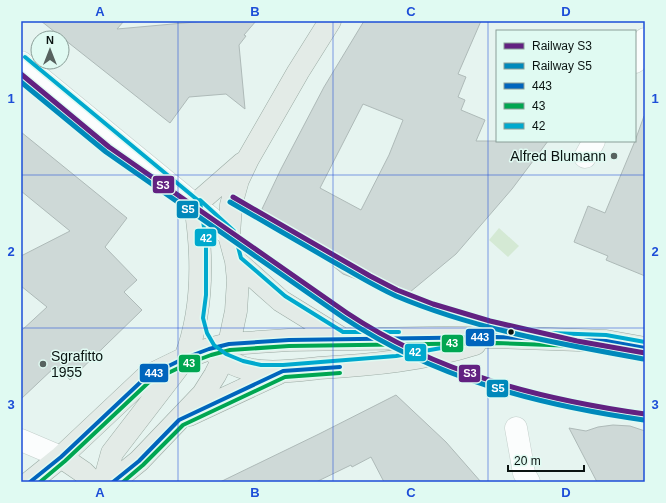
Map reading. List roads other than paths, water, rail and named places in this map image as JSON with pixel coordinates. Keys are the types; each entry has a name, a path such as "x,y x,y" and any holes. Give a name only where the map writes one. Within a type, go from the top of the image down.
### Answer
{"main road":[{"path":"113,482 139,461 179,420 203,394 215,375 220,351 236,311 238,296 236,261 229,235 231,205 238,180 248,159 298,72 330,21"},
{"path":"104,482 112,453 185,358 192,341 200,295 200,240 195,205 248,159"},
{"path":"236,261 281,301 341,338"},
{"path":"196,321 202,336 220,351 241,367 260,371 283,371 397,362 448,353 497,337"},
{"path":"30,482 61,457 146,377 185,338 196,321"},
{"path":"146,377 185,358 289,340 341,338 497,337 606,341 645,348"},
{"path":"179,420 283,371"},
{"path":"61,457 83,472 93,482"}],"street":[{"path":"636,60 645,39"},
{"path":"21,62 211,218 229,235"},
{"path":"516,428 524,472 529,482"},
{"path":"21,440 61,457"}],"rail line":[{"name":"S3","path":"21,74 109,147 347,313 381,334 417,352 490,380 566,400 645,414"},
{"name":"S5","path":"21,82 106,152 344,318 378,339 451,373 488,386 565,406 644,420"},
{"name":"S3","path":"233,197 370,276 397,290 433,304 490,321 577,341 645,353"},
{"name":"S5","path":"230,202 372,284 396,296 426,308 456,318 518,334 644,359"}],"place":[{"name":"Alfred Blumann","path":"614,156"},
{"name":"Sgrafitto 1955","path":"43,364"}]}
